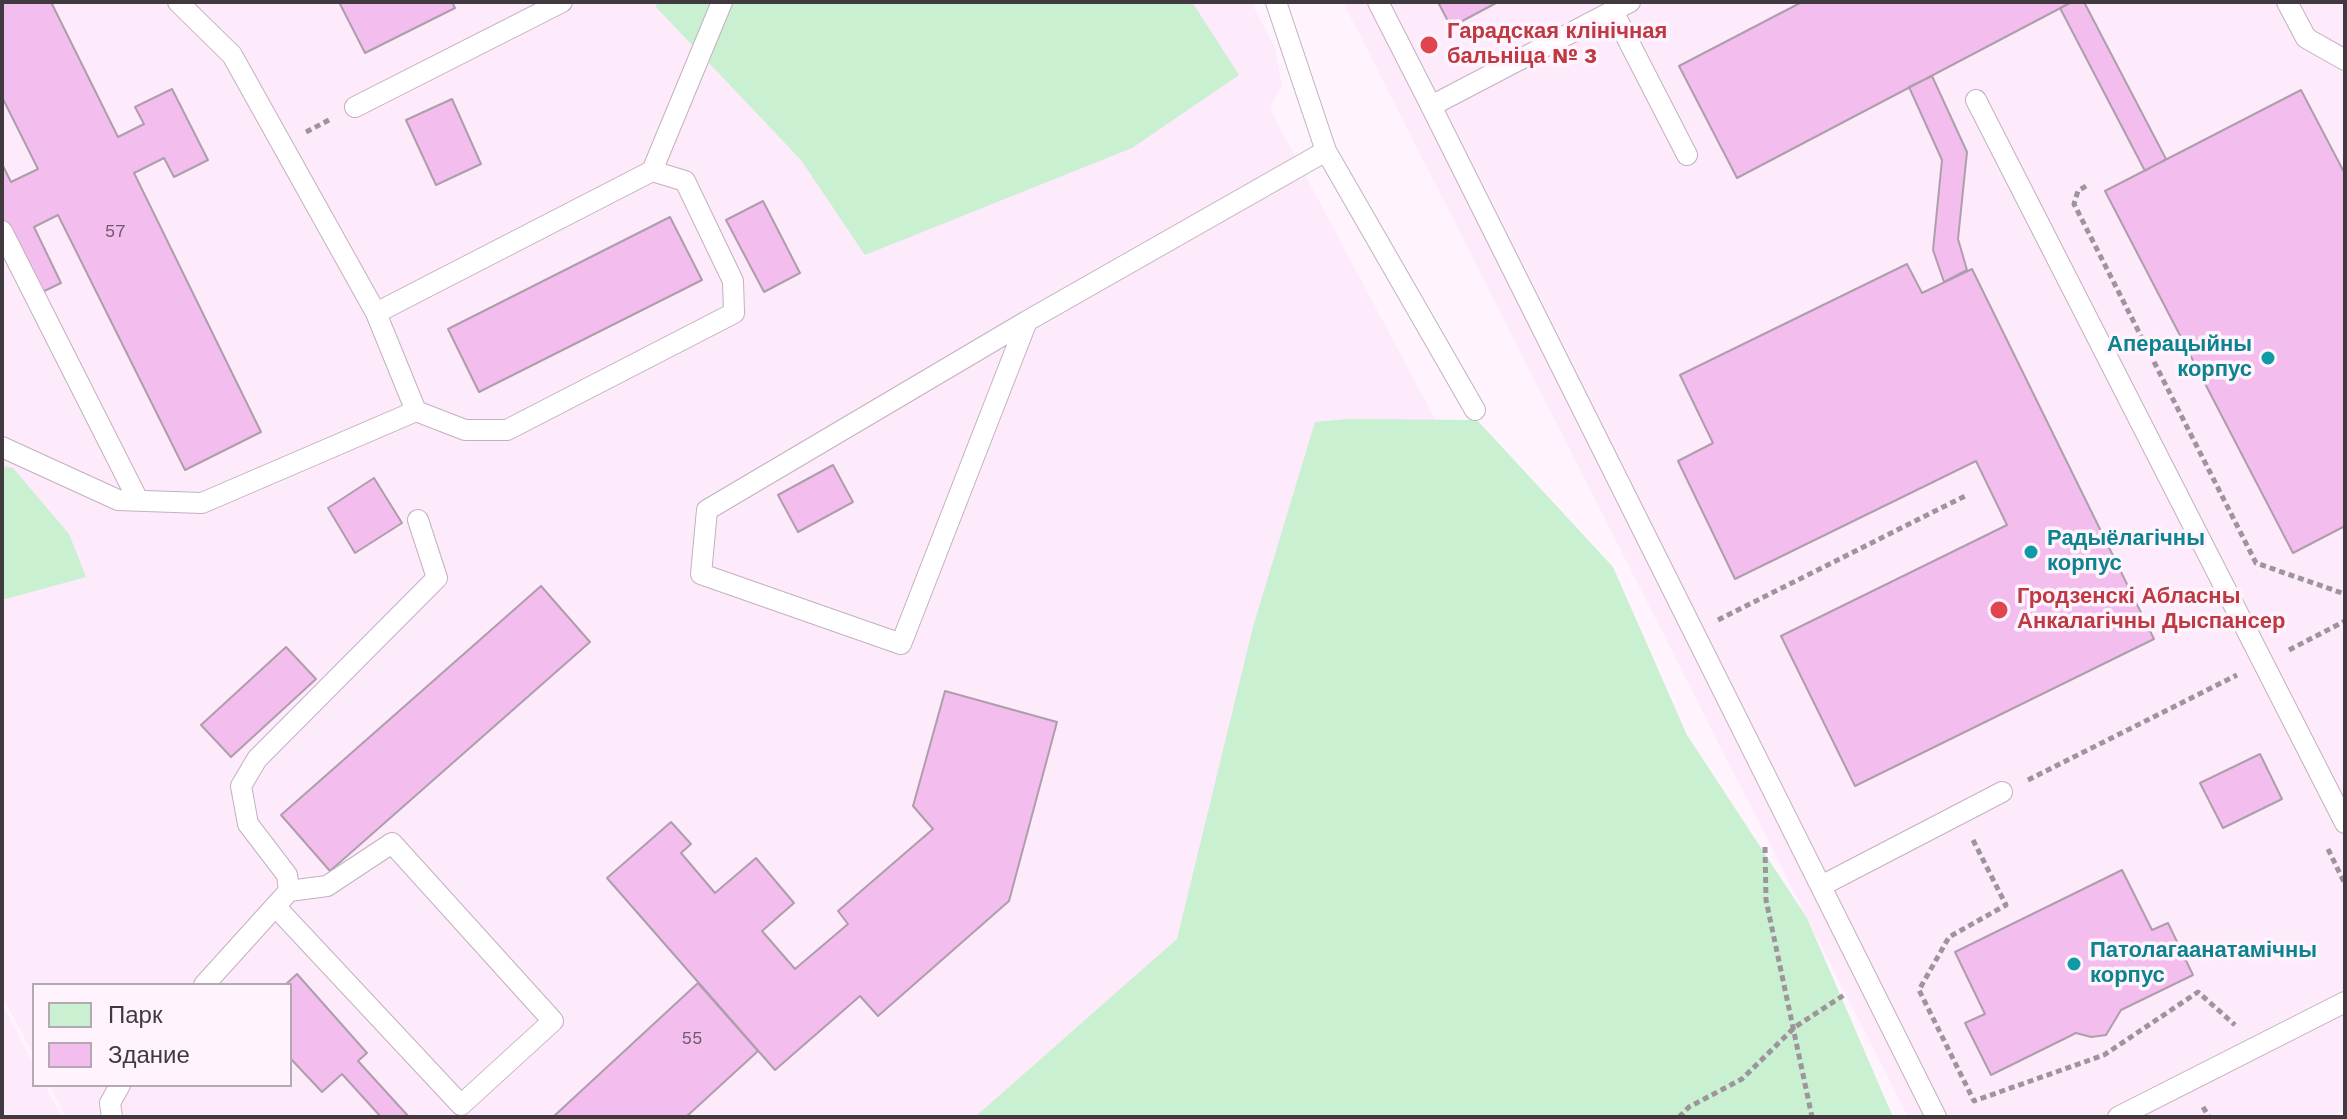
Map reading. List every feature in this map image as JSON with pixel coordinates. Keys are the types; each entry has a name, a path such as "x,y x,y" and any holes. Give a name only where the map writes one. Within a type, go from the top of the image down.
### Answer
{"lane":[{"path":"178,2 232,55 376,313 416,411"},
{"path":"355,107 562,2"},
{"path":"376,313 652,171 722,2"},
{"path":"1276,2 1326,151 1475,410"},
{"path":"1378,2 1696,631 1936,1117"},
{"path":"2287,2 2306,38 2345,60"},
{"path":"1431,106 1622,6 1687,155"},
{"path":"1976,100 2345,823"},
{"path":"1027,321 901,644 701,574 707,510 1027,321 1326,151"},
{"path":"2,447 118,500 202,503 416,411 465,430 507,430 734,313 733,281 685,181 652,171"},
{"path":"2,231 138,500"},
{"path":"206,983 282,899 287,875 248,824 241,786 257,759 437,578 418,520"},
{"path":"1821,886 2002,792"},
{"path":"392,843 553,1021 461,1105 282,899 327,886 392,843"},
{"path":"2118,1117 2345,1002"},
{"path":"112,1117 110,1103 119,1087"}],"path":[{"path":"282,145 355,107"},
{"path":"2086,186 2078,191 2074,204 2256,563 2345,594"},
{"path":"1696,631 1967,495"},
{"path":"2002,792 2345,621"},
{"path":"1959,814 2006,905 1949,937 1919,990 1974,1101 2104,1055 2198,992 2231,1025 2243,1025"},
{"path":"1765,843 1766,900 1812,1117"},
{"path":"1679,1117 1689,1107 1742,1079 1795,1027 1868,979"}],"shaded area":[{"path":"2,2 1251,2 1275,48 1282,85 1270,109 1708,932 1423,1117 66,1117 50,1087 292,1087 292,983 32,983 32,1052 2,996"},
{"name":"Гродзенскі Абласны Анкалагічны Дыспансер","path":"1343,2 2339,2 2345,6 2345,1110 2331,1117 1908,1117"},
{"path":"2,1003 32,1060 32,1087 46,1087 62,1117 2,1117"}],"green space":[{"path":"657,2 1192,2 1239,75 1132,148 865,255 801,160 656,7"},
{"path":"1348,419 1477,420 1613,567 1687,735 1807,918 1893,1117 975,1117 1177,939 1253,627 1315,422"},
{"path":"2,466 13,468 69,534 86,577 2,600"}],"building":[{"path":"2,2 51,2 118,137 144,124 135,107 172,89 208,160 174,177 164,158 134,173 261,432 185,470 58,215 34,227 61,283 38,294 2,241 2,164 11,182 38,169 2,97"},
{"path":"339,2 452,2 455,8 365,53"},
{"path":"1438,2 1498,2 1451,27"},
{"path":"1802,2 2072,2 1737,178 1679,66"},
{"path":"2072,2 2084,2 2166,159 2145,171 2060,8"},
{"path":"1932,76 1967,152 1958,239 1967,270 1944,282 1933,250 1942,160 1909,87"},
{"name":"Аперацыйны корпус","path":"2301,90 2345,174 2345,526 2293,553 2105,191"},
{"path":"452,99 481,164 436,185 406,120"},
{"path":"763,201 800,273 764,292 726,220"},
{"path":"670,217 702,280 479,392 448,329"},
{"name":"Радыёлагічны корпус","path":"1907,264 1922,293 1972,269 2154,639 1855,786 1781,636 2007,525 1976,461 1735,579 1678,461 1713,443 1680,375"},
{"path":"833,465 853,502 798,532 778,495"},
{"path":"374,478 402,523 355,553 328,508"},
{"path":"541,586 590,642 330,871 281,815"},
{"path":"286,647 316,679 231,757 201,725"},
{"path":"945,691 1057,722 1009,901 878,1016 860,996 775,1070 607,878 671,822 691,844 681,853 715,893 756,858 794,903 762,931 795,969 848,924 838,911 933,829 913,806"},
{"path":"2260,754 2282,799 2223,828 2200,783"},
{"name":"Патолагаанатамічны корпус","path":"2122,870 2152,930 2168,923 2193,975 2121,1010 2106,1035 2091,1037 2076,1033 1991,1075 1965,1023 1985,1014 1955,952"},
{"path":"297,974 367,1053 358,1061 409,1117 381,1117 342,1074 322,1092 292,1060 292,983 287,983"},
{"path":"698,983 758,1051 686,1117 553,1117"}],"place":[{"name":"Гарадская клінічная бальніца № 3","path":"1429,45"},
{"name":"Аперацыйны корпус","path":"2268,358"},
{"name":"Радыёлагічны корпус","path":"2031,552"},
{"name":"Гродзенскі Абласны Анкалагічны Дыспансер","path":"1999,610"},
{"name":"Патолагаанатамічны корпус","path":"2074,964"}]}
